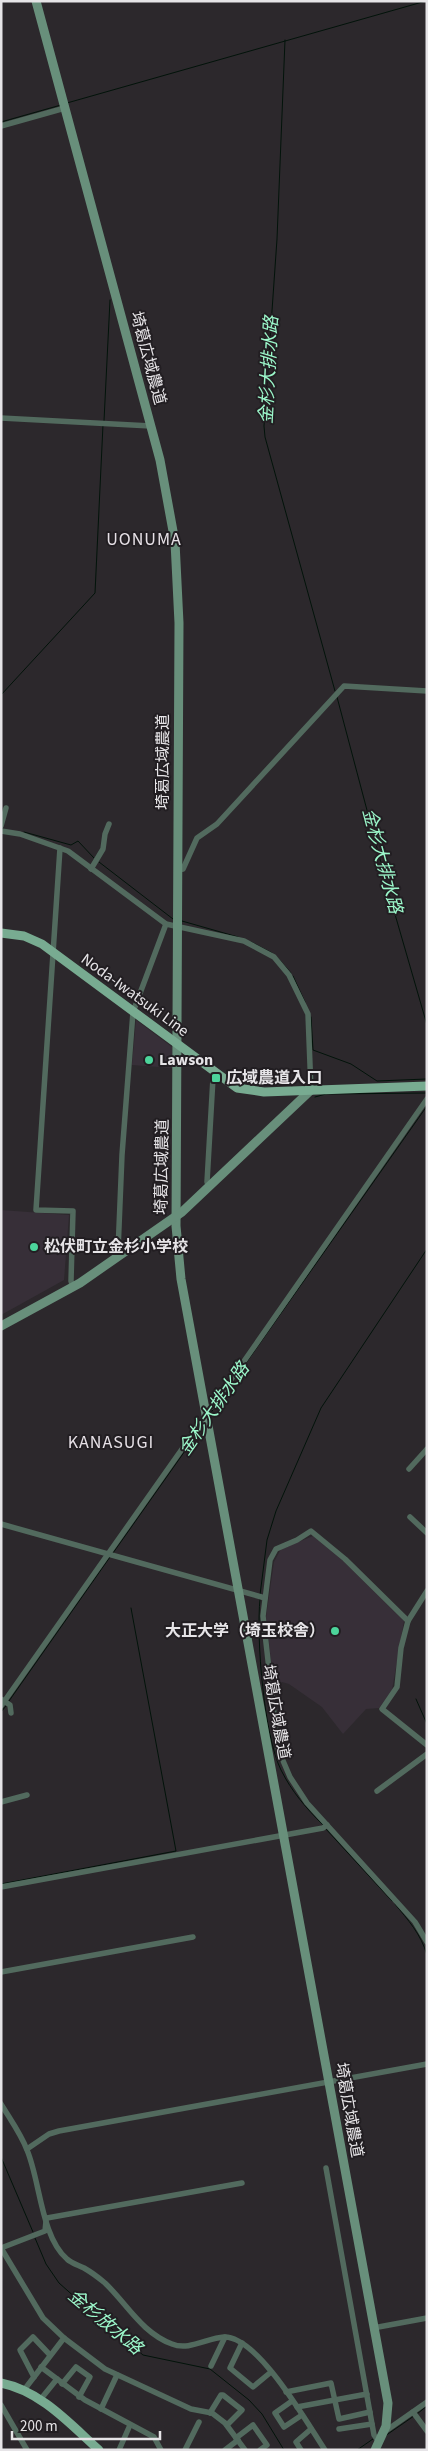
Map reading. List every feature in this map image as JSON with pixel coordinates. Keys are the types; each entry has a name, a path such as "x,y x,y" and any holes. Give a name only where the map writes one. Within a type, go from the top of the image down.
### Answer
{"main road":[{"name":"Noda-Iwatsuki Line","path":"1,933 33,940 53,953 237,1088 251,1092 427,1086"},
{"path":"1,2383 24,2390 40,2400 99,2450"}],"street":[{"name":"埼葛広域農道","path":"36,1 151,426 165,481 172,519 178,594 177,1216 181,1279 388,2403 384,2430 376,2441"},
{"path":"1,126 65,108"},
{"path":"1,418 151,426"},
{"path":"178,870 183,869 197,838 217,824 344,686 427,691"},
{"path":"1,826 6,808"},
{"path":"91,868 103,849 105,834 109,824"},
{"path":"1,831 20,834 68,851 166,924 244,942 266,952 289,975 308,1014 311,1090 209,1188 177,1216 72,1288 1,1326"},
{"path":"60,848 36,1210 73,1211 72,1288"},
{"path":"120,1255 118,1251 121,1164 133,1012 166,924"},
{"path":"209,1188 206,1182 213,1078 215,1073"},
{"path":"1,1706 3,1700 205,1411 212,1407 427,1099"},
{"path":"409,1469 427,1449"},
{"path":"410,1517 427,1533"},
{"path":"1,1524 238,1592 262,1597"},
{"path":"408,1621 345,1559 311,1531 297,1540 276,1549 270,1560 262,1597 263,1616 278,1749 286,1770 299,1792 325,1826 415,1922 420,1936 427,1942"},
{"path":"427,1591 408,1621 401,1648 397,1687 382,1709 427,1745"},
{"path":"3,1700 10,1705 11,1713"},
{"path":"377,1791 427,1754"},
{"path":"1,1802 27,1795"},
{"path":"1,1887 325,1826"},
{"path":"1,1972 193,1936"},
{"path":"27,2149 49,2134 59,2131 427,2064"},
{"path":"1,2104 27,2149 33,2167 40,2202 58,2248 67,2260 85,2268 106,2284 136,2319 153,2334 173,2345 197,2344 225,2337 242,2343 256,2353 272,2372 325,2450"},
{"path":"326,2168 376,2441"},
{"path":"47,2218 242,2183"},
{"path":"47,2218 45,2231 1,2248 43,2318 64,2338 96,2363 117,2375 191,2409 210,2413 227,2425 245,2450"},
{"path":"373,2328 427,2318"},
{"path":"34,2377 20,2350 33,2337 50,2355"},
{"path":"211,2366 225,2337"},
{"path":"24,2390 64,2338"},
{"path":"242,2343 230,2368 253,2387 272,2372"},
{"path":"42,2367 79,2397 154,2436 161,2450"},
{"path":"40,2400 76,2367 90,2377 79,2397"},
{"path":"101,2409 117,2375"},
{"path":"286,2392 331,2383 339,2419 370,2412"},
{"path":"297,2408 366,2394"},
{"path":"210,2413 221,2395 223,2395 242,2410 227,2425"},
{"path":"292,2401 275,2412 284,2426 302,2415"},
{"path":"384,2430 414,2414 427,2402"},
{"path":"1,2405 27,2450"},
{"path":"414,2414 427,2431"},
{"path":"185,2450 199,2422"},
{"path":"339,2429 372,2424"},
{"path":"119,2450 130,2425"},
{"path":"225,2450 253,2425 267,2445 260,2450"},
{"path":"301,2450 296,2442 311,2429"}],"shaded area":[{"path":"136,1020 172,1047 172,1068 132,1065"},
{"name":"松伏町立金杉小学校","path":"1,1210 69,1215 64,1280 1,1315"},
{"name":"大正大学（埼玉校舎）","path":"313,1536 342,1560 404,1621 392,1690 379,1708 366,1709 343,1734 322,1707 289,1684 282,1682 277,1688 274,1687 266,1617 274,1562 281,1549"}],"waterway":[{"path":"67,103 426,1"},
{"name":"金杉大排水路","path":"285,40 277,239 264,426 265,437 335,691"},
{"path":"1,122 61,105"},
{"path":"104,421 110,300"},
{"path":"1,695 95,593 103,425"},
{"name":"金杉大排水路","path":"337,697 390,897 427,1025"},
{"path":"24,832 71,845 78,841 94,858"},
{"path":"99,862 173,919"},
{"path":"182,921 238,937"},
{"path":"251,942 272,953"},
{"path":"277,957 291,973"},
{"path":"293,976 305,1002"},
{"path":"311,1017 313,1050 351,1064 377,1081 427,1079"},
{"path":"315,1097 326,1094 427,1093"},
{"name":"金杉大排水路","path":"210,1414 427,1106"},
{"path":"260,1595 267,1540 276,1511 321,1408 427,1249"},
{"name":"金杉大排水路","path":"113,1553 204,1424"},
{"name":"金杉大排水路","path":"9,1701 110,1557"},
{"path":"260,1599 260,1661 266,1711 275,1754 285,1778 295,1793 323,1825"},
{"path":"1,1884 176,1851 131,1608"},
{"path":"416,1699 427,1724"},
{"name":"金杉大排水路","path":"1,1712 6,1706"},
{"path":"325,1828 392,1901"},
{"path":"395,1904 418,1934 427,1955"},
{"name":"金杉放水路","path":"1,2157 33,2232"},
{"name":"金杉放水路","path":"35,2238 46,2264 59,2283 86,2307 143,2355 210,2369 249,2400 262,2414 284,2450"},
{"path":"417,2414 427,2406"},
{"path":"385,2436 414,2416"},
{"path":"357,2450 373,2439"}],"place":[{"name":"Lawson","path":"149,1060"},
{"name":"広域農道入口","path":"216,1078"},
{"name":"松伏町立金杉小学校","path":"34,1247"},
{"name":"大正大学（埼玉校舎）","path":"335,1631"}],"district":[{"name":"UONUMA","path":"144,539"},
{"name":"KANASUGI","path":"111,1442"}]}
